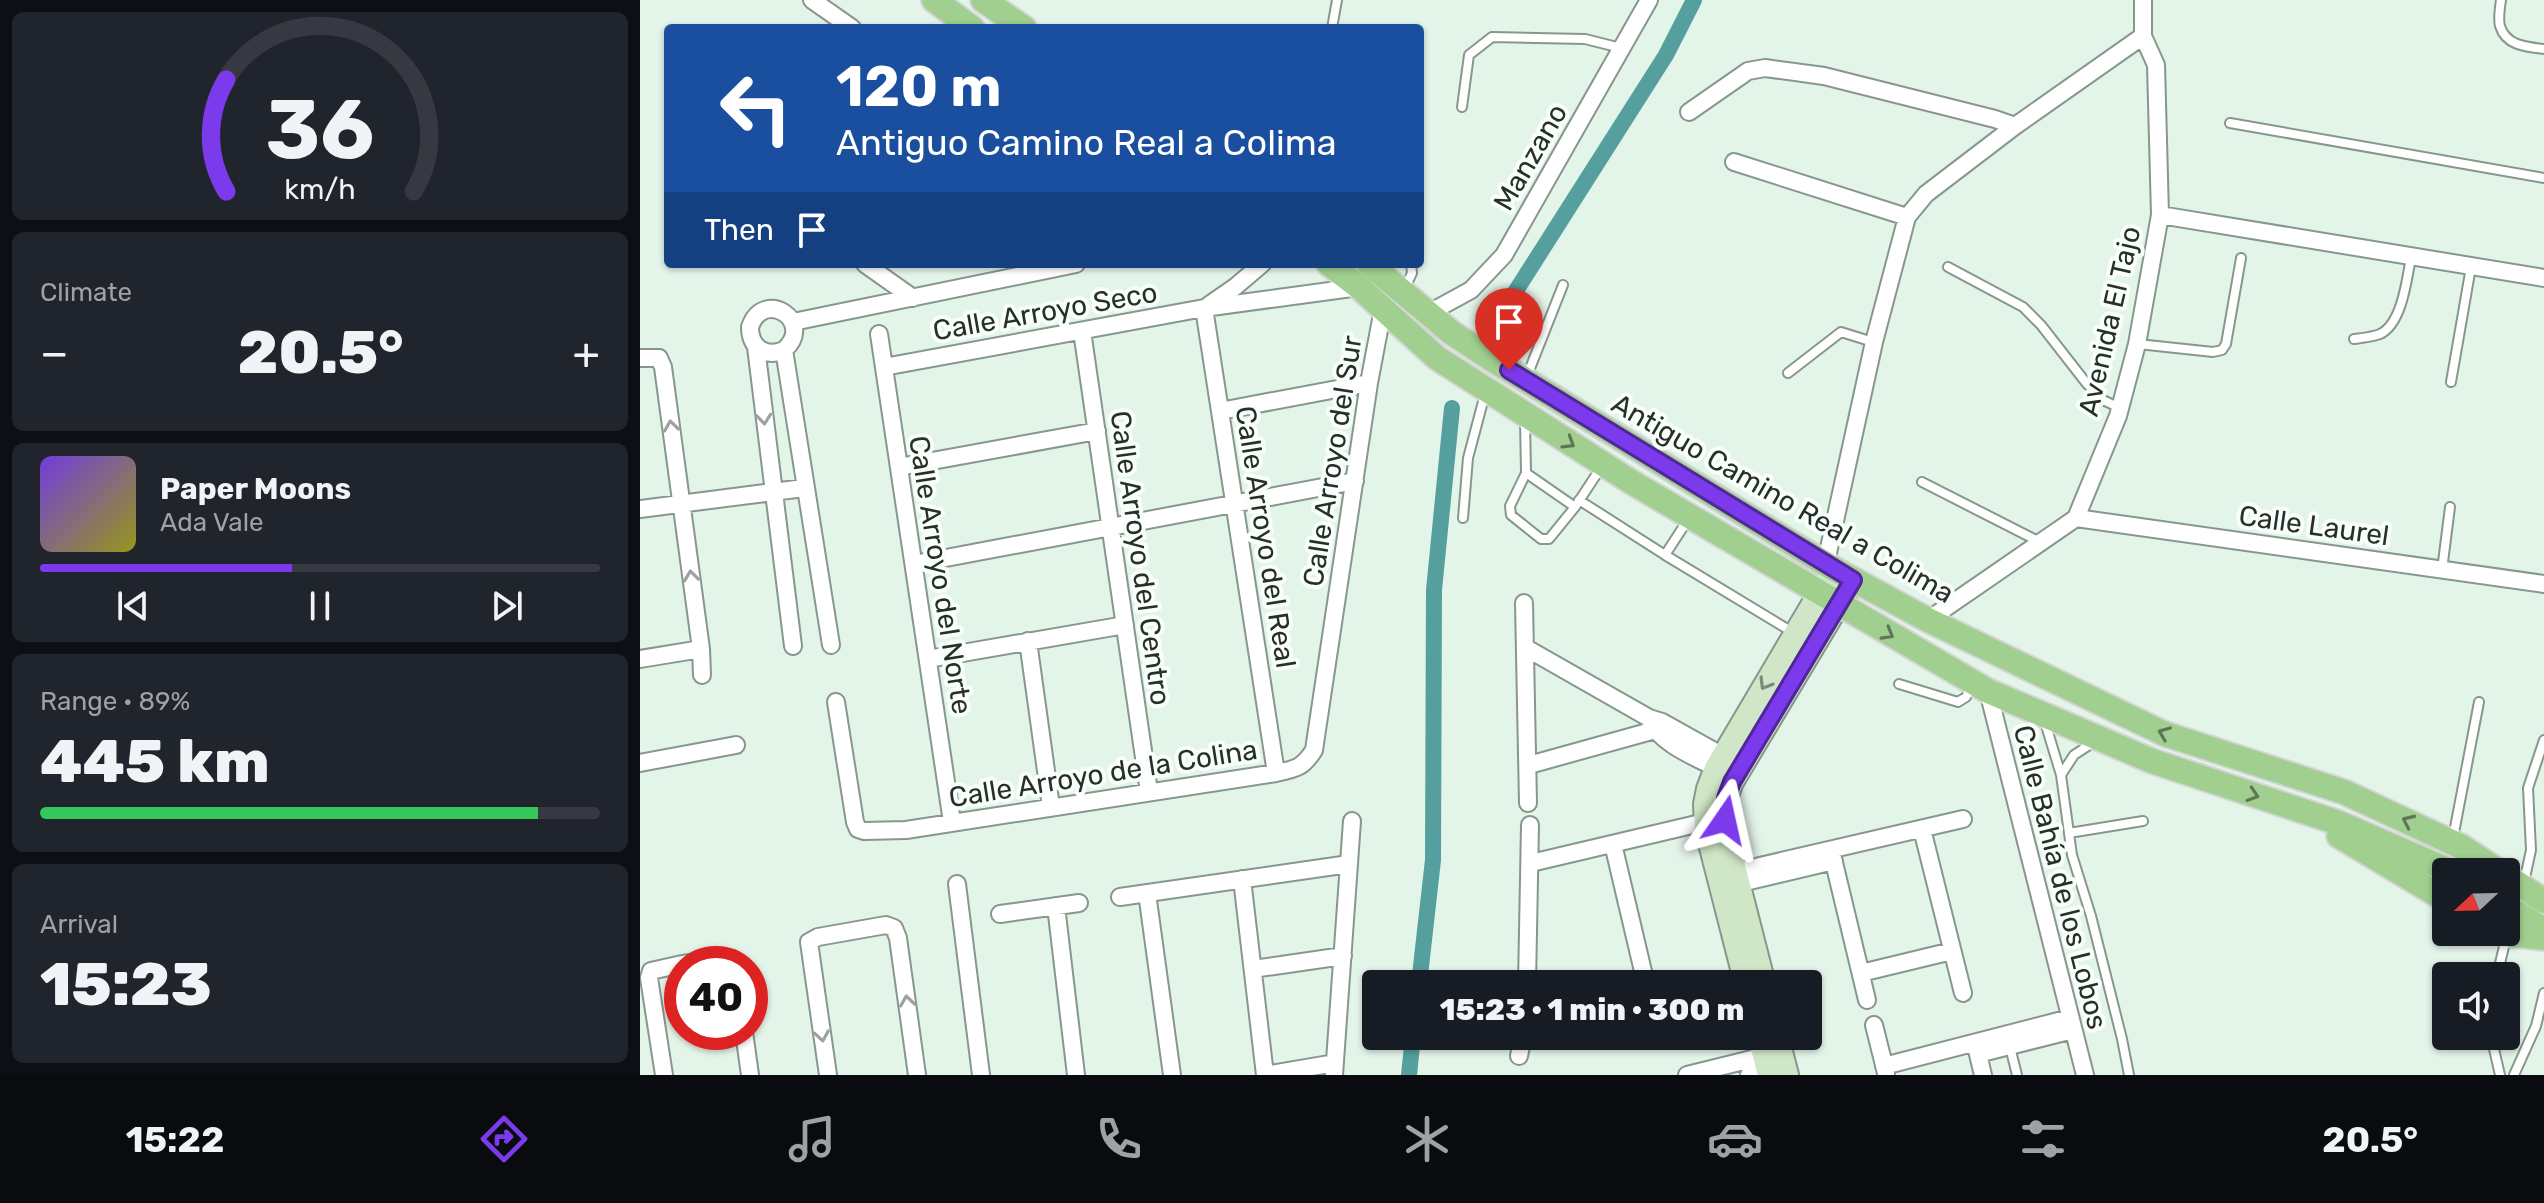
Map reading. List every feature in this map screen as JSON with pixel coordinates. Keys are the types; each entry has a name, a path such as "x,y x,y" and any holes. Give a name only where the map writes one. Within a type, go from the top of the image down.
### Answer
{"main road":[{"path":"934,0 967,24"},
{"path":"987,1 1019,24"},
{"path":"1334,268 1437,358 1486,390 1690,518 1981,687 2152,761 2339,823 2432,863"},
{"name":"Antiguo Camino Real a Colima","path":"1374,268 1452,333 1525,380 1838,570 1928,620 2165,734 2344,792 2452,842 2478,858"},
{"path":"2312,815 2344,840 2432,892"},
{"path":"2520,885 2544,901"},
{"path":"2520,915 2544,930"},
{"path":"2520,935 2544,938"}],"street":[{"path":"812,0 846,24"},
{"name":"Manzano","path":"1429,313 1471,290 1504,255 1649,0"},
{"name":"Avenida El Tajo","path":"2076,518 2120,408 2137,344 2160,215 2156,65 2143,36 2143,0"},
{"path":"1760,970 1726,830 1726,798 1829,598 1838,570 1874,342 1907,217 1926,194 2015,126 2143,36"},
{"path":"1689,112 1748,71 1765,68 1824,76 2015,126"},
{"path":"1734,162 1907,217"},
{"path":"2160,215 2544,278"},
{"path":"871,268 913,298"},
{"path":"793,322 913,298 1030,268"},
{"path":"1204,308 1257,268"},
{"name":"Calle Arroyo Seco","path":"884,367 1204,308 1359,287"},
{"name":"Calle Arroyo del Real","path":"1204,308 1276,773"},
{"path":"756,347 770,353 784,350 793,338 793,322 787,314 777,309 767,309 752,322 750,333 756,347 793,646"},
{"name":"Calle Arroyo del Sur","path":"1307,762 1314,750 1383,309"},
{"name":"Calle Arroyo del Centro","path":"1082,331 1149,792"},
{"name":"Calle Arroyo del Norte","path":"879,334 952,822"},
{"path":"784,350 831,645"},
{"path":"640,358 659,358 663,367 702,675"},
{"path":"1220,411 1369,383"},
{"path":"899,467 1097,431"},
{"path":"914,564 1355,481"},
{"path":"640,509 804,488"},
{"path":"1928,620 2076,518"},
{"name":"Calle Laurel","path":"2076,518 2544,584"},
{"path":"1742,970 1706,825 1708,789 1720,762 1795,634 1829,598"},
{"path":"1524,603 1528,803"},
{"path":"928,659 1125,625"},
{"path":"1028,641 1051,807"},
{"path":"1526,648 1720,762"},
{"path":"640,659 701,649"},
{"name":"Calle Bahía de los Lobos","path":"1981,687 2085,1075"},
{"name":"Calle Arroyo de la Colina","path":"836,702 855,822 858,829 864,831 906,830 1276,773 1295,769 1307,762"},
{"path":"1529,765 1655,724"},
{"path":"640,763 736,745"},
{"path":"1736,878 1963,819"},
{"path":"1242,879 1265,1075 1334,1069 1352,821"},
{"path":"1527,970 1530,825"},
{"path":"1531,863 1661,834 1665,830 1706,825"},
{"path":"1922,829 1963,993"},
{"path":"1613,844 1643,970"},
{"path":"1832,855 1867,1000"},
{"path":"1120,897 1349,864"},
{"path":"957,884 981,1075"},
{"path":"1147,893 1172,1075"},
{"path":"1000,914 1079,903"},
{"path":"1056,906 1076,1075"},
{"path":"828,1075 809,942 818,937 886,925 894,928 898,938 917,1075"},
{"path":"1861,973 1952,951"},
{"path":"1253,969 1343,956"},
{"path":"664,968 651,971 649,978 664,1075"},
{"path":"1977,1048 2010,1046 2072,1024"},
{"path":"1874,1025 1885,1070 2072,1024"},
{"path":"1977,1048 1983,1075"},
{"path":"747,1050 750,1075"},
{"path":"1519,1056 1520,1050"},
{"path":"1687,1075 1771,1060"}],"lane":[{"path":"1333,24 1337,0"},
{"path":"2501,0 2499,26 2509,40 2522,46 2544,49"},
{"path":"1462,107 1469,55 1492,37 1585,39 1622,48"},
{"path":"2230,123 2544,178"},
{"path":"2354,339 2379,335 2397,317 2411,257"},
{"path":"2137,344 2213,352 2222,350 2226,344 2241,258"},
{"path":"1948,267 2023,307 2087,384 2103,400 2120,408"},
{"path":"2451,382 2471,267"},
{"path":"1403,292 1411,268"},
{"path":"1525,380 1563,285"},
{"path":"1788,373 1841,332 1874,342"},
{"path":"1463,518 1468,458 1486,390"},
{"path":"1525,415 1526,473 1510,506 1511,515 1541,539 1549,539 1603,464"},
{"path":"1526,473 1795,634"},
{"path":"1922,482 2041,542"},
{"path":"2442,570 2450,507"},
{"path":"1665,555 1690,518"},
{"path":"1899,684 1958,702 1981,687"},
{"path":"2452,842 2479,702"},
{"path":"2043,715 2061,775 2072,855 2115,1008 2129,1075"},
{"path":"2061,775 2074,755 2099,739"},
{"path":"2520,870 2531,850 2528,788 2544,740"},
{"path":"2069,833 2143,821"},
{"path":"2514,1075 2536,1026 2544,993"},
{"path":"2010,1046 2017,1075"},
{"path":"2494,1050 2500,1075"}],"waterway":[{"path":"1491,330 1666,55 1694,0"},
{"path":"1421,970 1433,860 1434,590 1452,408"},
{"path":"1409,1075 1412,1050"}],"route":[{"path":"1509,370 1853,580 1732,782 1726,798 1725,820"}]}
